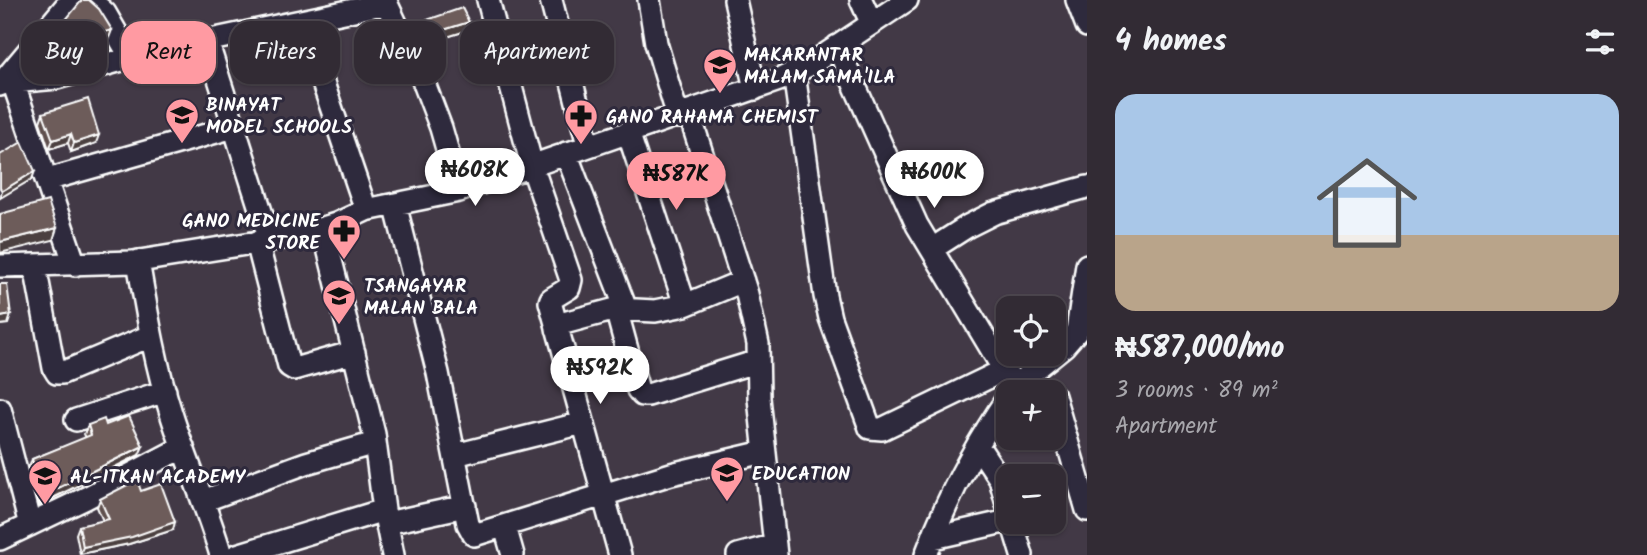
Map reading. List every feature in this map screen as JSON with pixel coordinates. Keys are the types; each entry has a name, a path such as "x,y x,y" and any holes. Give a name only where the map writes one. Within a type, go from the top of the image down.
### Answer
{"street":[{"path":"5,84 71,0"},
{"path":"90,0 105,13 121,41"},
{"path":"488,0 532,166 571,280 569,288 550,302 620,555"},
{"path":"551,0 589,145"},
{"path":"649,0 656,43 743,281 758,344 764,452 775,550 738,555"},
{"path":"735,0 755,89"},
{"path":"861,0 871,22"},
{"path":"0,266 138,261 263,241 323,228 366,211 459,191 683,115 794,73 907,0"},
{"path":"1077,0 1087,26"},
{"path":"302,21 386,2 424,83 441,128 459,191"},
{"path":"837,46 918,225 1007,380"},
{"path":"5,84 57,78 121,61"},
{"path":"216,70 234,127 263,241 289,366 294,369 354,352"},
{"path":"794,73 825,296 830,318 870,428 882,429 996,391"},
{"path":"5,84 47,180 75,265"},
{"path":"323,84 366,211"},
{"path":"47,180 234,127"},
{"path":"628,132 685,306"},
{"path":"566,153 621,309 638,390 642,395 758,361"},
{"path":"932,249 994,213 1087,187"},
{"path":"395,204 438,373 468,524 474,536 671,474 764,452"},
{"path":"323,228 375,443 393,555"},
{"path":"138,261 150,336 165,391 221,555"},
{"path":"35,265 57,373 150,336"},
{"path":"1066,344 1077,331 1083,316 1087,265"},
{"path":"557,329 564,323 621,309 655,311 685,306 743,281"},
{"path":"1019,380 1040,366"},
{"path":"76,421 165,391"},
{"path":"0,409 30,525"},
{"path":"930,547 996,412"},
{"path":"455,454 583,424"},
{"path":"1066,438 1087,510"},
{"path":"203,501 306,463 375,443"},
{"path":"978,446 996,474"},
{"path":"0,539 183,447"},
{"path":"237,555 385,517 465,506"},
{"path":"930,547 996,526"},
{"path":"505,527 513,555"},
{"path":"1015,534 1022,555"}],"building":[{"path":"82,0 89,0 106,21 65,21"},
{"path":"462,8 468,21 460,21 460,25 446,29 446,21 424,21"},
{"path":"88,99 99,135 74,143 71,134 53,140 43,113"},
{"path":"22,142 35,171 2,191 0,155"},
{"path":"48,201 57,228 0,242 0,214"},
{"path":"0,284 7,284 11,315 0,317"},
{"path":"129,416 143,446 42,496 32,459 91,435 88,425 104,419 106,425"},
{"path":"137,480 141,491 161,484 175,522 132,537 83,547 79,526 109,519 100,499"}],"place":[{"name":"MAKARANTAR MALAM SAMA'ILA","path":"720,95"},
{"name":"BINAYAT MODEL SCHOOLS","path":"182,145"},
{"name":"GANO RAHAMA CHEMIST","path":"581,146"},
{"name":"GANO MEDICINE STORE","path":"344,261"},
{"name":"TSANGAYAR MALAN BALA","path":"339,326"},
{"name":"EDUCATION","path":"727,503"},
{"name":"AL-ITKAN ACADEMY","path":"45,506"}]}
